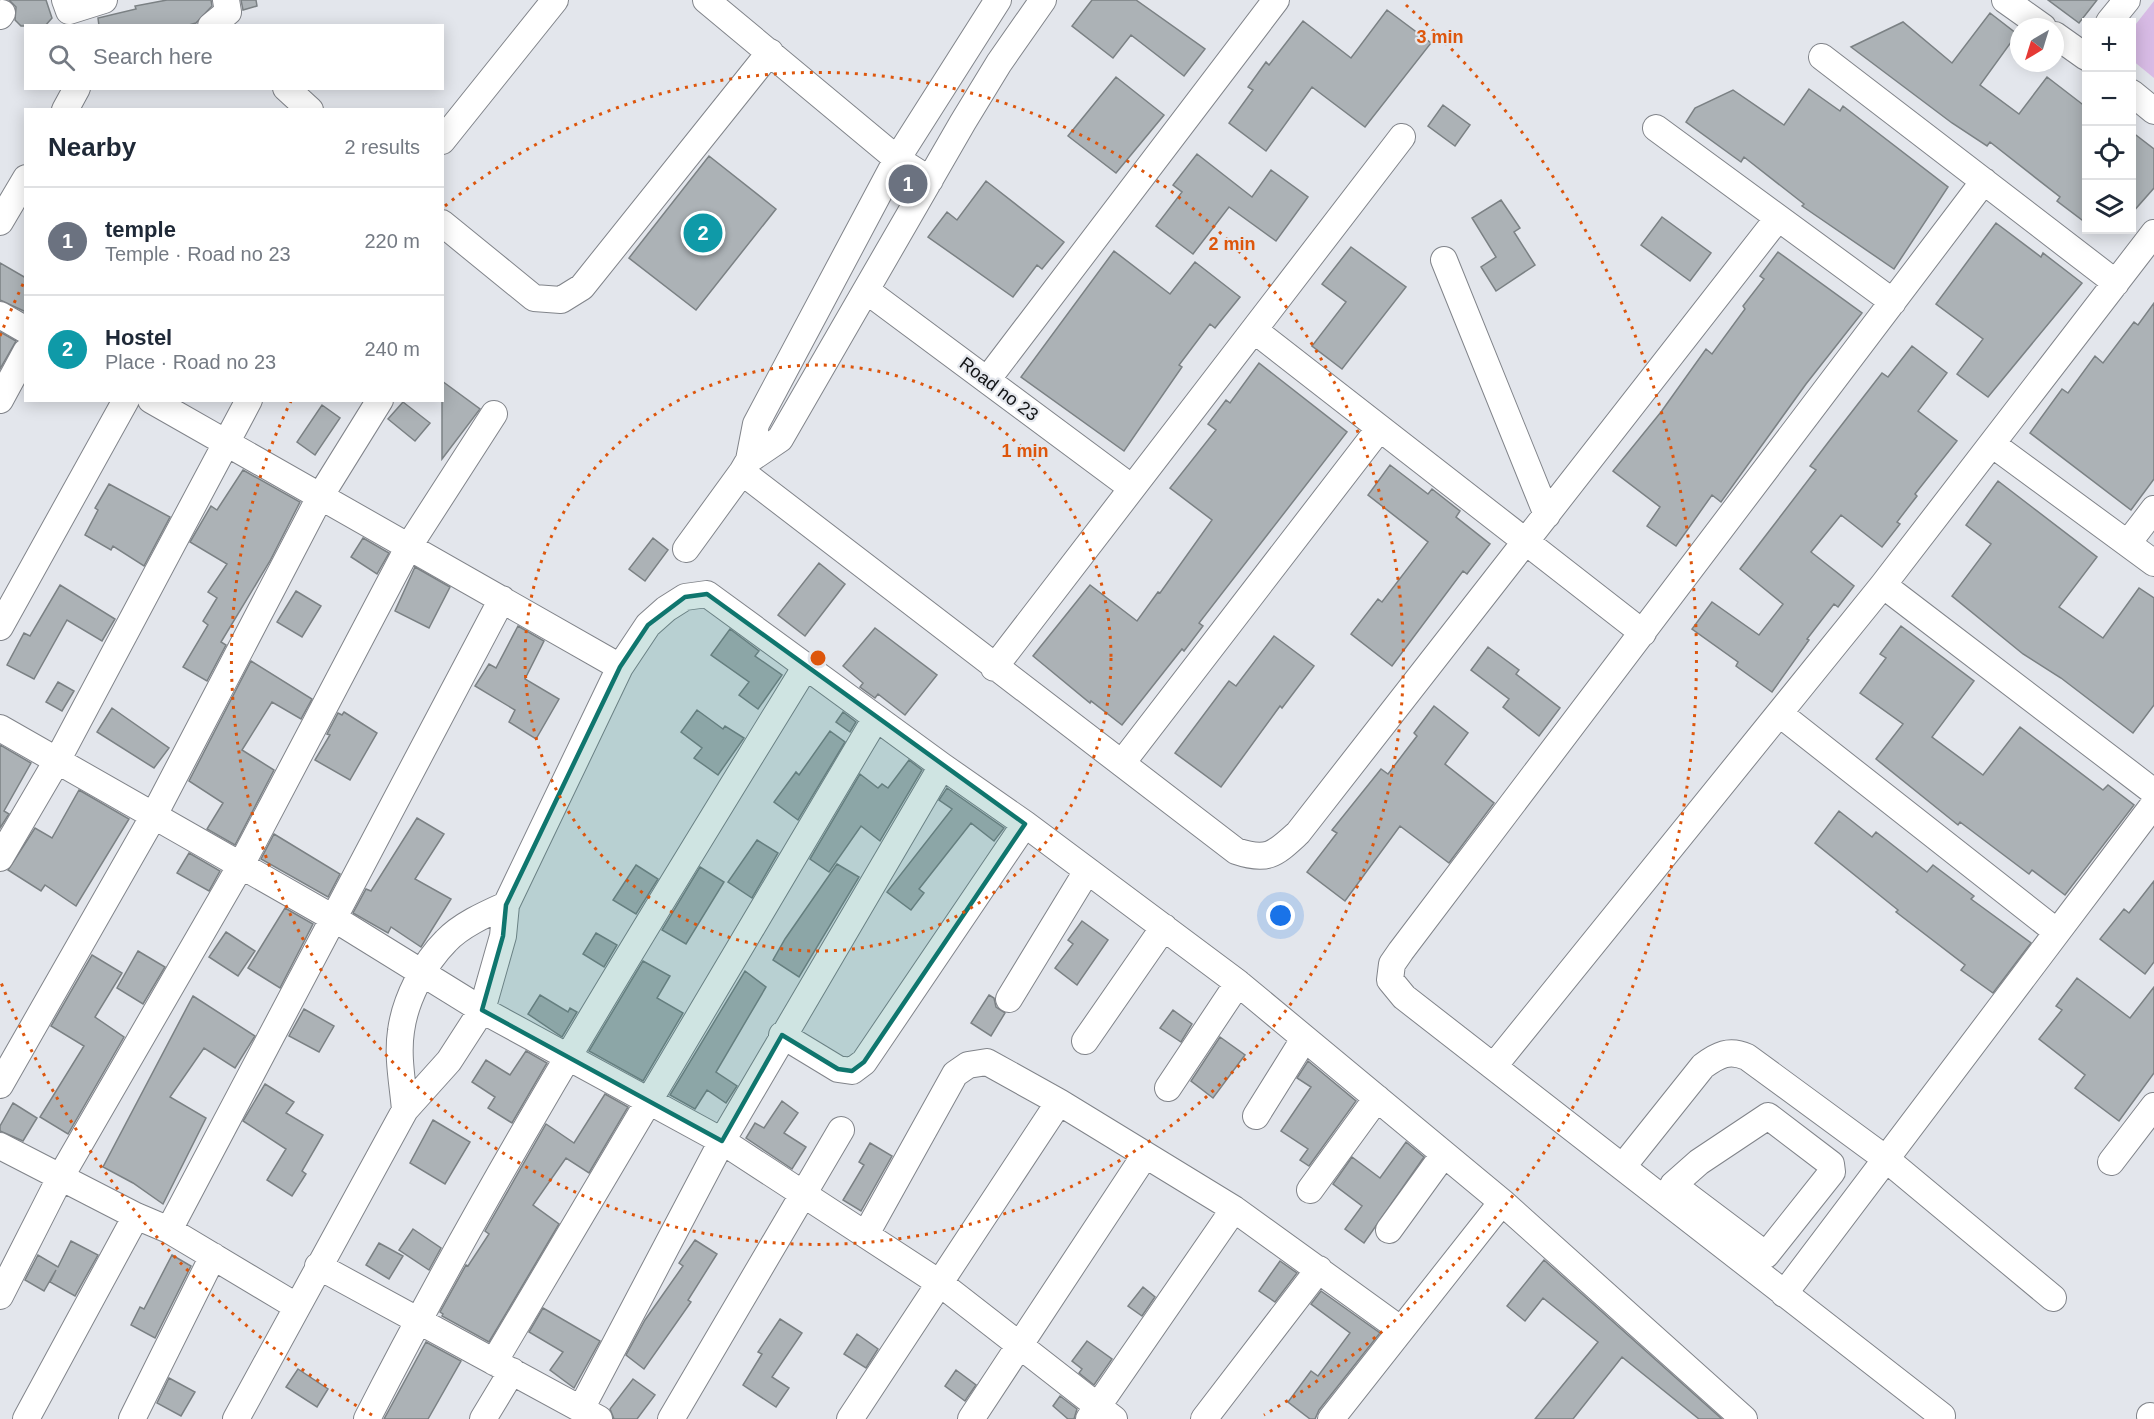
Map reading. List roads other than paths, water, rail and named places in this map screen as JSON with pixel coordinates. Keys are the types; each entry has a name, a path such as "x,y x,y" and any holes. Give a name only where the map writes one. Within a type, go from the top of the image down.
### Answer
{"street":[{"path":"65,0 69,12 104,0"},
{"path":"213,24 228,12 226,0"},
{"path":"444,139 555,0"},
{"path":"706,0 897,159 930,180"},
{"path":"746,466 756,424 897,159 998,0"},
{"path":"686,549 746,466 780,439 999,63 1044,0"},
{"path":"987,380 1276,0"},
{"path":"2005,0 2030,18"},
{"path":"2112,18 2127,0"},
{"path":"2064,41 2082,52"},
{"path":"444,226 534,298 561,300 582,287 770,52"},
{"path":"1822,57 2116,283"},
{"path":"66,108 76,90"},
{"path":"288,90 308,108"},
{"path":"2136,96 2154,111"},
{"path":"1656,128 1893,302"},
{"path":"994,668 1402,137"},
{"path":"0,222 24,181"},
{"path":"1942,1416 1784,1294 1734,1242 1679,1200 1624,1166 1404,997 1390,980 1392,964 1984,181"},
{"path":"746,466 994,668 1236,851 1256,858 1276,854 1298,832 1778,218"},
{"path":"1494,1066 1883,585 2154,233"},
{"path":"1444,260 1546,515"},
{"name":"Road no 23","path":"867,291 1132,488"},
{"path":"0,315 24,329"},
{"path":"1254,330 1643,633"},
{"path":"0,400 24,356"},
{"path":"0,627 125,402"},
{"path":"155,402 620,667"},
{"path":"0,858 58,759 248,402"},
{"path":"0,1085 153,817 321,495 379,402"},
{"path":"0,1296 60,1178 241,866 409,546 494,414"},
{"path":"1122,763 1379,429"},
{"path":"1992,444 2154,563"},
{"path":"2128,543 2154,509"},
{"path":"1883,585 2154,792"},
{"path":"236,1419 405,1110 449,1061 482,1010 503,936 506,905 620,667 648,625 666,609 695,594 707,594 1025,824 1238,983 1502,1202 1744,1419"},
{"path":"169,1230 502,599"},
{"path":"367,1419 418,1320 567,1056 806,666"},
{"path":"1780,714 2057,932"},
{"path":"483,1419 503,1366 647,1100 876,718"},
{"path":"0,728 335,919 482,1010 722,1141 940,1284 1100,1415 1234,1209"},
{"path":"318,1266 590,1414 722,1141 782,1035 942,766"},
{"path":"1784,1294 2154,804"},
{"path":"782,1035 838,1069 852,1071 864,1062 1025,824"},
{"path":"1009,999 1087,872"},
{"path":"405,1110 401,1031 412,994 423,972 447,940 485,915 506,905"},
{"path":"1085,1041 1164,927"},
{"path":"1168,1088 1238,983"},
{"path":"1256,1116 1304,1038"},
{"path":"1624,1166 1703,1066 1718,1055 1734,1052 1747,1057 1886,1159 2053,1298"},
{"path":"866,1234 955,1074 968,1065 987,1062 1059,1102 1234,1209 1400,1329"},
{"path":"1310,1190 1377,1098"},
{"path":"850,1419 1059,1102"},
{"path":"2111,1162 2154,1106"},
{"path":"1679,1200 1673,1185 1698,1162 1768,1116 1832,1164 1832,1172 1766,1255 1734,1242"},
{"path":"671,1419 841,1130"},
{"path":"0,1146 136,1216 169,1230 296,1306"},
{"path":"1389,1230 1444,1154"},
{"path":"972,1419 1145,1155"},
{"path":"1331,1419 1502,1202"},
{"path":"26,1419 136,1216"},
{"path":"132,1419 213,1256"},
{"path":"1204,1419 1319,1269"}],"place":[{"name":"temple","path":"908,184"},
{"name":"Hostel","path":"703,233"}]}
